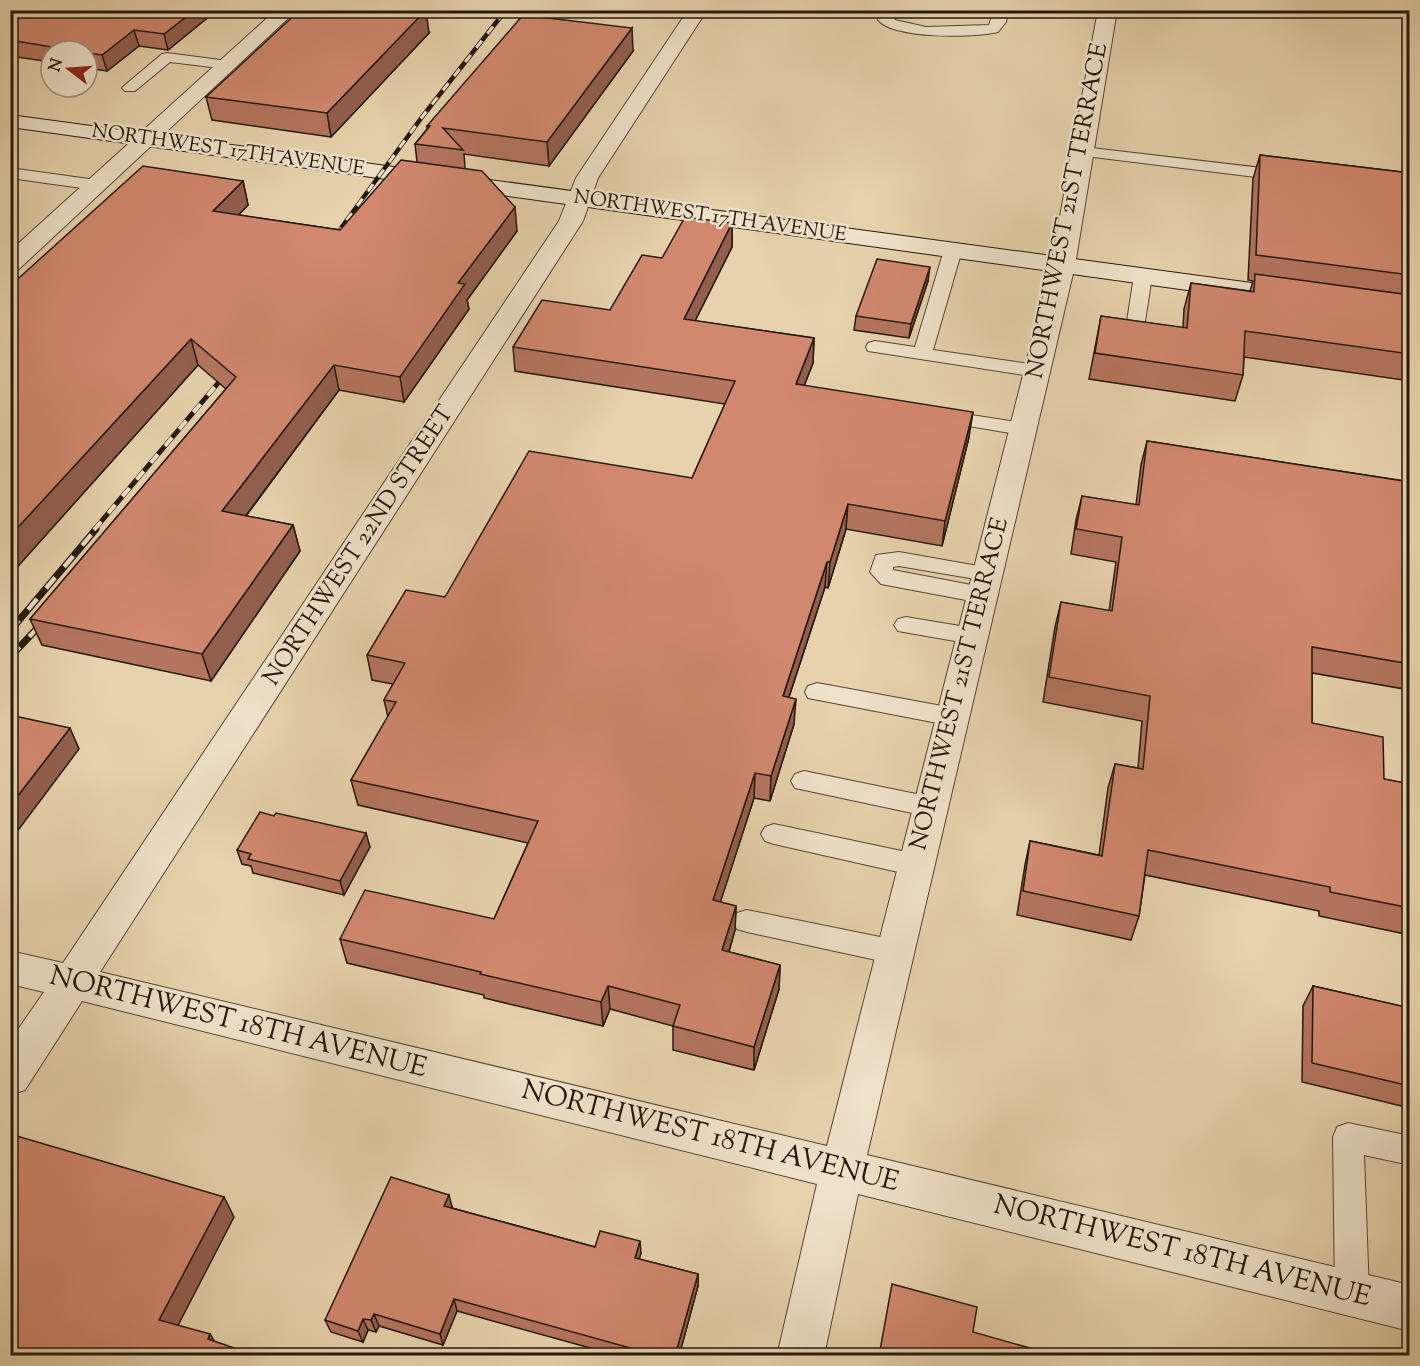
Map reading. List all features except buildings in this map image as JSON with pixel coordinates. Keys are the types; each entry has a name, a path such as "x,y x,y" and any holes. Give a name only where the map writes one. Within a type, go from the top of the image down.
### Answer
{"street":[{"path":"10,264 288,10"},
{"name":"NORTHWEST 22ND STREET","path":"10,1077 564,231 580,199 586,178 698,10"},
{"name":"NORTHWEST 21ST TERRACE","path":"800,1356 842,1170 1063,265 1108,10"},
{"name":"NORTHWEST 17TH AVENUE","path":"10,121 1316,299"},
{"name":"NORTHWEST 18TH AVENUE","path":"10,967 1410,1308"}],"lane":[{"path":"884,10 885,20 890,23 926,31 963,32 993,29 999,22 1001,10"},
{"path":"130,88 167,57 228,65"},
{"path":"1083,152 1303,178"},
{"path":"10,173 96,185"},
{"path":"922,354 953,250"},
{"path":"1133,341 1143,276"},
{"path":"875,347 1037,371"},
{"path":"926,413 1022,429"},
{"path":"906,625 972,636"},
{"path":"818,692 953,717"},
{"path":"804,781 931,807"},
{"path":"774,834 916,865"},
{"path":"747,921 895,952"},
{"path":"1352,1294 1348,1137 1410,1151"}],"railway":[{"path":"336,235 422,117 506,10"},
{"path":"514,29 529,10"},
{"path":"333,240 337,234"},
{"path":"94,530 230,369"},
{"path":"10,631 96,529"},
{"path":"10,657 47,618"}]}
